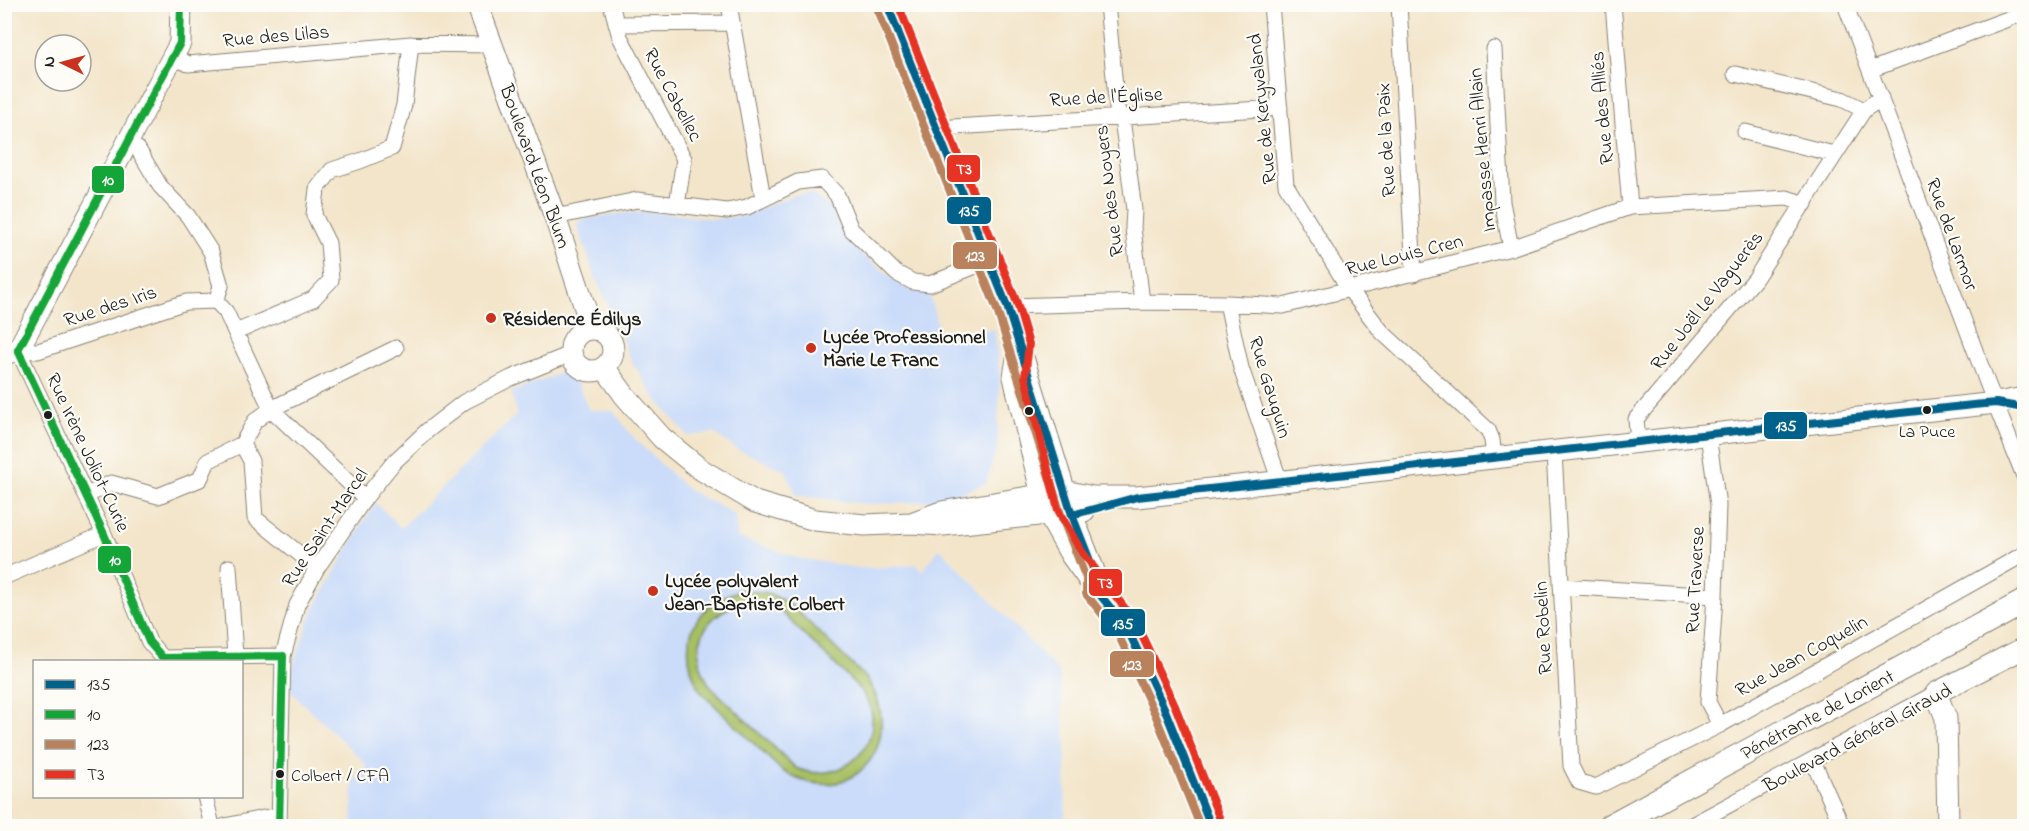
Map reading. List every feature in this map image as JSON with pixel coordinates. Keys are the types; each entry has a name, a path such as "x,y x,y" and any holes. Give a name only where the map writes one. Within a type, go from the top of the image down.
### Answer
{"main road":[{"path":"11,352 180,43 181,4"},
{"name":"Boulevard Léon Blum","path":"477,4 555,217 592,329"},
{"path":"887,4 1006,306 1064,491 1096,576 1096,590"},
{"path":"592,329 606,334 613,348 612,355 604,367 593,372 581,369 571,354 576,337 592,329"},
{"path":"1019,345 1014,377 1045,504 1071,555 1096,590 1128,628 1165,710 1211,826"},
{"path":"604,367 625,396 662,438 700,469 755,502 815,520 865,525 911,523 941,513 1045,504 1072,514 1137,497"},
{"path":"1045,504 1064,491 1093,497 1137,497 2025,398"},
{"path":"1996,403 2025,408"},
{"name":"Pénétrante de Lorient","path":"1610,826 2025,602"},
{"name":"Boulevard Général Giraud","path":"1936,693 2025,648"},
{"path":"1936,693 1947,718 1948,826"}],"street":[{"name":"Rue Cabellec","path":"612,4 620,37 684,159 677,205"},
{"path":"729,4 763,198"},
{"name":"Rue des Noyers","path":"1107,4 1117,108 1124,126 1134,210 1133,228 1142,302"},
{"name":"Rue de Keryvaland","path":"1271,4 1286,185 1349,289 1382,332 1488,430 1492,440 1494,458"},
{"name":"Rue de la Paix","path":"1398,4 1414,274"},
{"name":"Rue des Alliés","path":"1613,4 1630,207"},
{"name":"Rue de Larmor","path":"1845,4 1983,374 1996,403 2002,425 2025,476"},
{"path":"1870,70 2025,13"},
{"path":"616,24 732,24"},
{"name":"Rue des Lilas","path":"173,57 188,64 411,44 493,45"},
{"path":"236,332 313,299 331,280 328,243 314,216 317,189 332,170 360,162 392,148 404,105 411,44"},
{"name":"Impasse Henri Allain","path":"1494,49 1502,202 1510,248"},
{"path":"1735,74 1842,99 1864,110"},
{"name":"Rue Joël Le Vaguerès","path":"1638,442 1636,419 1755,279 1864,110 1881,98"},
{"name":"Rue de l'Église","path":"936,128 1280,108"},
{"path":"1745,132 1834,154"},
{"path":"127,143 138,148 160,186 188,216 211,252 221,286 216,301 226,312 271,410 365,498"},
{"path":"555,217 637,201 727,211 747,207 798,182 822,179 837,195 851,229 896,273 913,282 930,284 988,261"},
{"name":"Rue Louis Cren","path":"1006,306 1142,302 1283,306 1510,248 1630,207 1787,198 1805,204"},
{"name":"Rue des Iris","path":"11,352 38,351 186,302 216,301"},
{"name":"Rue Gauguin","path":"1227,303 1241,369 1280,482"},
{"path":"86,496 111,483 158,496 200,479 208,461 242,444 255,421 271,410 396,348"},
{"name":"Rue Irène Joliot-Curie","path":"11,352 86,496 149,642 164,660 283,656"},
{"name":"Rue Saint-Marcel","path":"279,821 283,656 297,605 317,568 393,462 428,430 464,402 511,378 571,354"},
{"name":"Rue Traverse","path":"1708,435 1718,505 1708,702 1720,725"},
{"path":"242,444 251,461 255,518 317,568"},
{"name":"Rue Robelin","path":"1554,452 1570,766 1579,782 1596,787"},
{"path":"4,577 104,534"},
{"name":"Rue Jean Coquelin","path":"1596,787 1720,725 2025,554"},
{"path":"229,567 235,656"},
{"path":"1561,586 1715,596"},
{"name":"Boulevard Général Giraud","path":"1690,826 1936,693"},
{"path":"1813,761 1842,826"},
{"path":"205,798 212,826"},
{"path":"225,826 279,821"}],"shaded area":[{"name":"Lycée Professionnel Marie Le Franc","path":"812,194 830,207 840,226 862,254 901,285 913,291 928,290 940,334 982,332 994,329 1000,374 997,450 986,483 948,498 907,503 865,504 796,495 786,471 735,448 714,433 688,436 654,397 632,362 596,278 578,228 578,222 626,213 657,212 715,219 745,216 793,195"},
{"name":"Lycée polyvalent Jean-Baptiste Colbert","path":"571,369 589,410 613,411 634,438 688,490 734,514 738,538 798,558 858,568 916,564 922,571 940,548 1059,672 1066,742 1065,826 352,826 353,782 367,765 289,690 295,659 313,610 376,503 401,528 517,414 511,392"}],"green space":[{"path":"741,590 768,593 789,603 867,679 878,703 881,727 877,748 866,766 849,778 829,784 806,782 781,770 700,691 689,658 692,629 699,617 710,606","holes":["745,603 767,604 778,609 857,686 869,703 872,726 869,740 852,762 839,769 811,772 796,768 711,687 704,673 699,647 702,634 718,614 730,607"]}],"transit line":[{"name":"10","path":"18,350 180,43 181,4"},
{"name":"135","path":"887,4 1007,306 1072,515 1096,576 1096,590 1127,628 1165,710 1211,826"},
{"name":"T3","path":"898,4 1017,303 1029,344 1025,377 1058,510 1080,549 1136,623 1175,706 1221,822"},
{"name":"123","path":"877,8 997,310 1062,518 1086,578 1086,594 1118,634 1155,714 1200,826"},
{"name":"10","path":"18,350 104,534 149,642 163,658 283,656"},
{"name":"135","path":"1072,515 1137,497 1973,405 1996,403 2024,408"},
{"name":"10","path":"279,826 283,656"}],"place":[{"name":"Résidence Édilys","path":"491,318"},
{"name":"Lycée Professionnel Marie Le Franc","path":"811,348"},
{"name":"La Puce","path":"1927,410"},
{"name":"Lycée polyvalent Jean-Baptiste Colbert","path":"653,591"},
{"name":"Colbert / CFA","path":"280,774"}]}
